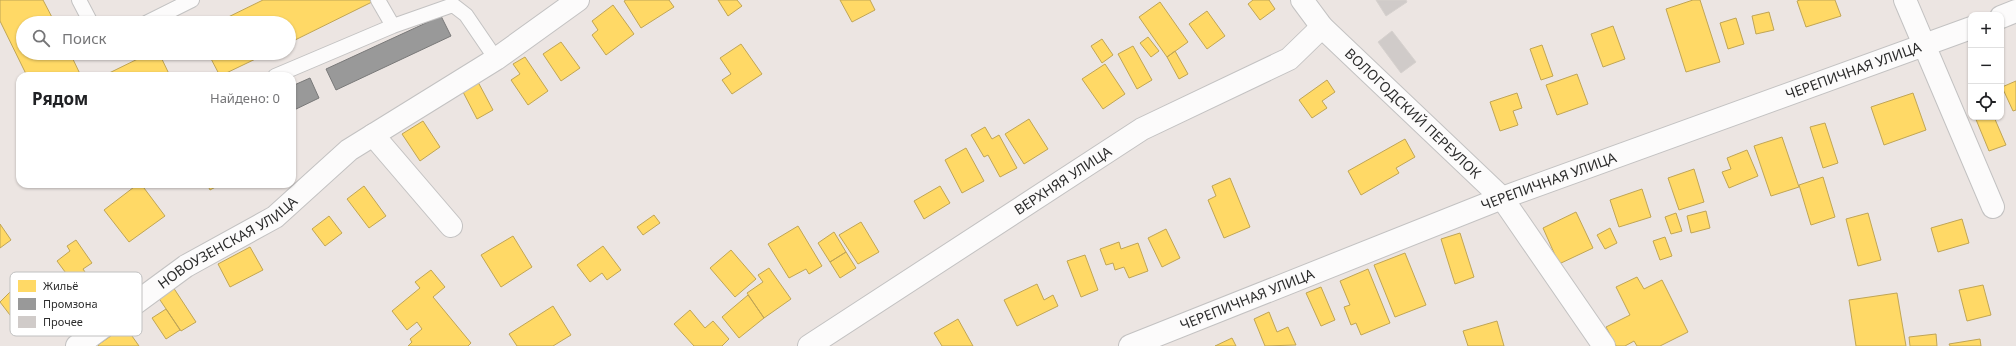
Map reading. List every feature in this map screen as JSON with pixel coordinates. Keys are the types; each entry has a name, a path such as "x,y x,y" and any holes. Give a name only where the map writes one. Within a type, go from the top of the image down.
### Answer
{"street":[{"name":"НОВОУЗЕНСКАЯ УЛИЦА","path":"142,298 186,266 275,217 349,150 496,59 578,0"},
{"name":"ВОЛОГОДСКИЙ ПЕРЕУЛОК","path":"1302,0 1322,27 1502,198 1604,346"},
{"path":"1905,0 1993,207"},
{"path":"2004,15 2016,11"},
{"name":"ВЕРХНЯЯ УЛИЦА","path":"809,346 1142,129 1289,59 1322,27"},
{"name":"ЧЕРЕПИЧНАЯ УЛИЦА","path":"1130,346 1502,198 1968,29"},
{"path":"373,135 450,226"},
{"name":"НОВОУЗЕНСКАЯ УЛИЦА","path":"77,346 91,336"}],"lane":[{"path":"79,0 87,16"},
{"path":"160,16 192,0"},
{"path":"378,0 393,26"},
{"path":"284,72 393,26 453,5 466,15 496,59"}],"building: Жильё":[{"path":"0,0 43,0 51,16 16,16 16,54 0,21"},
{"path":"263,0 376,0 296,40 296,16 230,16"},
{"path":"669,0 674,7 641,28 624,1"},
{"path":"718,0 737,0 742,6 728,16"},
{"path":"840,0 870,0 875,10 852,22"},
{"path":"1253,0 1269,0 1275,9 1260,20 1248,4"},
{"path":"1693,0 1700,0 1720,62 1686,72 1666,9"},
{"path":"1835,0 1841,16 1806,27 1797,1"},
{"path":"1160,2 1188,42 1167,57 1139,17"},
{"path":"613,5 634,34 606,55 592,35 598,30 592,21"},
{"path":"1207,11 1225,36 1207,49 1189,24"},
{"path":"1769,12 1774,30 1756,34 1752,16"},
{"path":"1736,18 1744,44 1728,49 1720,23"},
{"path":"1613,26 1625,59 1603,67 1591,34"},
{"path":"1148,37 1159,51 1151,57 1140,43"},
{"path":"1102,39 1113,55 1102,63 1091,46"},
{"path":"561,42 580,68 561,81 543,54"},
{"path":"741,44 762,74 732,94 722,80 731,74 720,58"},
{"path":"1542,45 1553,76 1541,80 1530,49"},
{"path":"1133,46 1152,80 1137,89 1118,54"},
{"path":"1175,51 1188,74 1179,79 1167,57"},
{"path":"525,57 548,91 528,105 511,80 520,74 513,64"},
{"path":"19,60 73,60 79,72 25,72"},
{"path":"136,60 162,60 168,72 111,72"},
{"path":"212,60 253,60 228,72 218,72"},
{"path":"1105,64 1125,94 1103,109 1082,79"},
{"path":"1577,74 1588,104 1557,115 1546,85"},
{"path":"1327,80 1335,92 1322,101 1327,108 1312,118 1299,100"},
{"path":"2016,81 2016,110 2013,111 2004,91 2004,86"},
{"path":"478,82 493,110 477,119 462,90"},
{"path":"1517,93 1522,108 1513,111 1518,125 1500,131 1490,102"},
{"path":"1913,93 1926,130 1884,145 1871,107"},
{"path":"1029,119 1048,149 1024,164 1005,134"},
{"path":"1976,120 1995,120 2006,145 1989,151"},
{"path":"423,121 440,147 420,161 402,134"},
{"path":"1825,123 1838,163 1823,168 1810,127"},
{"path":"985,127 992,139 999,135 1017,168 1000,177 988,155 984,157 971,135"},
{"path":"1782,137 1799,187 1771,196 1754,146"},
{"path":"1405,139 1415,157 1396,168 1399,173 1361,195 1348,171"},
{"path":"966,148 984,181 962,193 945,160"},
{"path":"1747,150 1758,176 1729,188 1722,172 1731,169 1727,158"},
{"path":"1694,169 1704,202 1679,210 1668,178"},
{"path":"1823,177 1835,217 1811,225 1799,185"},
{"path":"1230,178 1250,227 1224,238 1208,200 1216,196 1212,186"},
{"path":"364,186 386,216 369,228 347,199"},
{"path":"940,186 950,203 924,219 914,201"},
{"path":"133,188 144,188 165,216 129,242 104,210"},
{"path":"1642,189 1651,217 1619,227 1610,200"},
{"path":"1706,211 1710,228 1691,233 1687,216"},
{"path":"1576,212 1593,248 1559,264 1543,228"},
{"path":"1676,213 1682,231 1671,234 1665,217"},
{"path":"1868,213 1881,260 1858,266 1846,219"},
{"path":"654,215 660,223 643,235 637,227"},
{"path":"329,216 342,233 325,246 312,229"},
{"path":"1962,219 1969,243 1938,252 1931,228"},
{"path":"861,222 879,252 858,264 839,235"},
{"path":"0,224 11,240 0,248"},
{"path":"798,226 822,266 809,274 806,269 789,278 768,244"},
{"path":"1610,228 1617,243 1605,249 1597,235"},
{"path":"1166,229 1180,258 1162,267 1148,238"},
{"path":"834,232 846,252 830,262 818,243"},
{"path":"1460,233 1474,277 1455,284 1441,239"},
{"path":"513,236 532,267 501,287 481,255"},
{"path":"1665,237 1672,256 1660,260 1653,241"},
{"path":"76,240 92,263 83,269 85,272 65,272 57,261 70,251 67,246"},
{"path":"1119,242 1121,249 1138,243 1148,271 1129,278 1124,267 1115,270 1113,263 1106,265 1100,249"},
{"path":"603,246 621,270 607,280 602,273 590,282 577,265"},
{"path":"250,247 263,270 230,287 218,264"},
{"path":"731,250 756,279 735,297 710,268"},
{"path":"846,252 856,268 840,278 830,262"},
{"path":"1405,253 1426,305 1395,317 1374,265"},
{"path":"1085,255 1098,290 1081,297 1067,261"},
{"path":"769,268 791,299 764,318 747,293 763,282 758,275"},
{"path":"1368,269 1390,323 1361,335 1356,323 1351,325 1344,307 1350,305 1340,281"},
{"path":"431,270 445,287 433,297 471,343 468,346 408,346 412,342 410,339 422,329 417,322 407,330 392,311 420,288 415,282"},
{"path":"1637,277 1644,289 1662,280 1688,332 1660,346 1637,346 1634,341 1625,346 1616,346 1606,327 1630,315 1616,287"},
{"path":"1037,284 1044,300 1053,295 1058,306 1017,326 1004,300"},
{"path":"1983,285 1991,315 1967,321 1959,290"},
{"path":"173,287 196,322 181,331 158,297"},
{"path":"1321,287 1335,320 1321,326 1306,293"},
{"path":"10,292 10,315 0,302"},
{"path":"1897,293 1906,346 1856,346 1849,300"},
{"path":"748,295 764,318 739,338 722,317"},
{"path":"553,306 571,335 553,346 517,346 509,334"},
{"path":"166,309 180,330 166,339 152,318"},
{"path":"690,310 705,328 713,321 729,339 722,346 694,346 674,324"},
{"path":"1269,312 1277,332 1288,327 1296,345 1265,346 1254,319"},
{"path":"958,319 973,346 942,346 934,333"},
{"path":"1497,321 1504,346 1468,346 1463,331"},
{"path":"1936,334 1937,346 1910,346 1909,337"},
{"path":"111,336 132,336 139,346 99,346 98,345"},
{"path":"1232,338 1236,346 1215,346"},
{"path":"1980,339 1981,346 1950,346 1949,344"}],"building: Промзона":[{"path":"441,16 451,36 336,90 326,69"},
{"path":"310,78 319,98 296,109 296,84"}],"building: Прочее":[{"path":"1376,0 1406,0 1407,2 1386,16"},
{"path":"1392,31 1416,62 1401,73 1378,42"}]}
